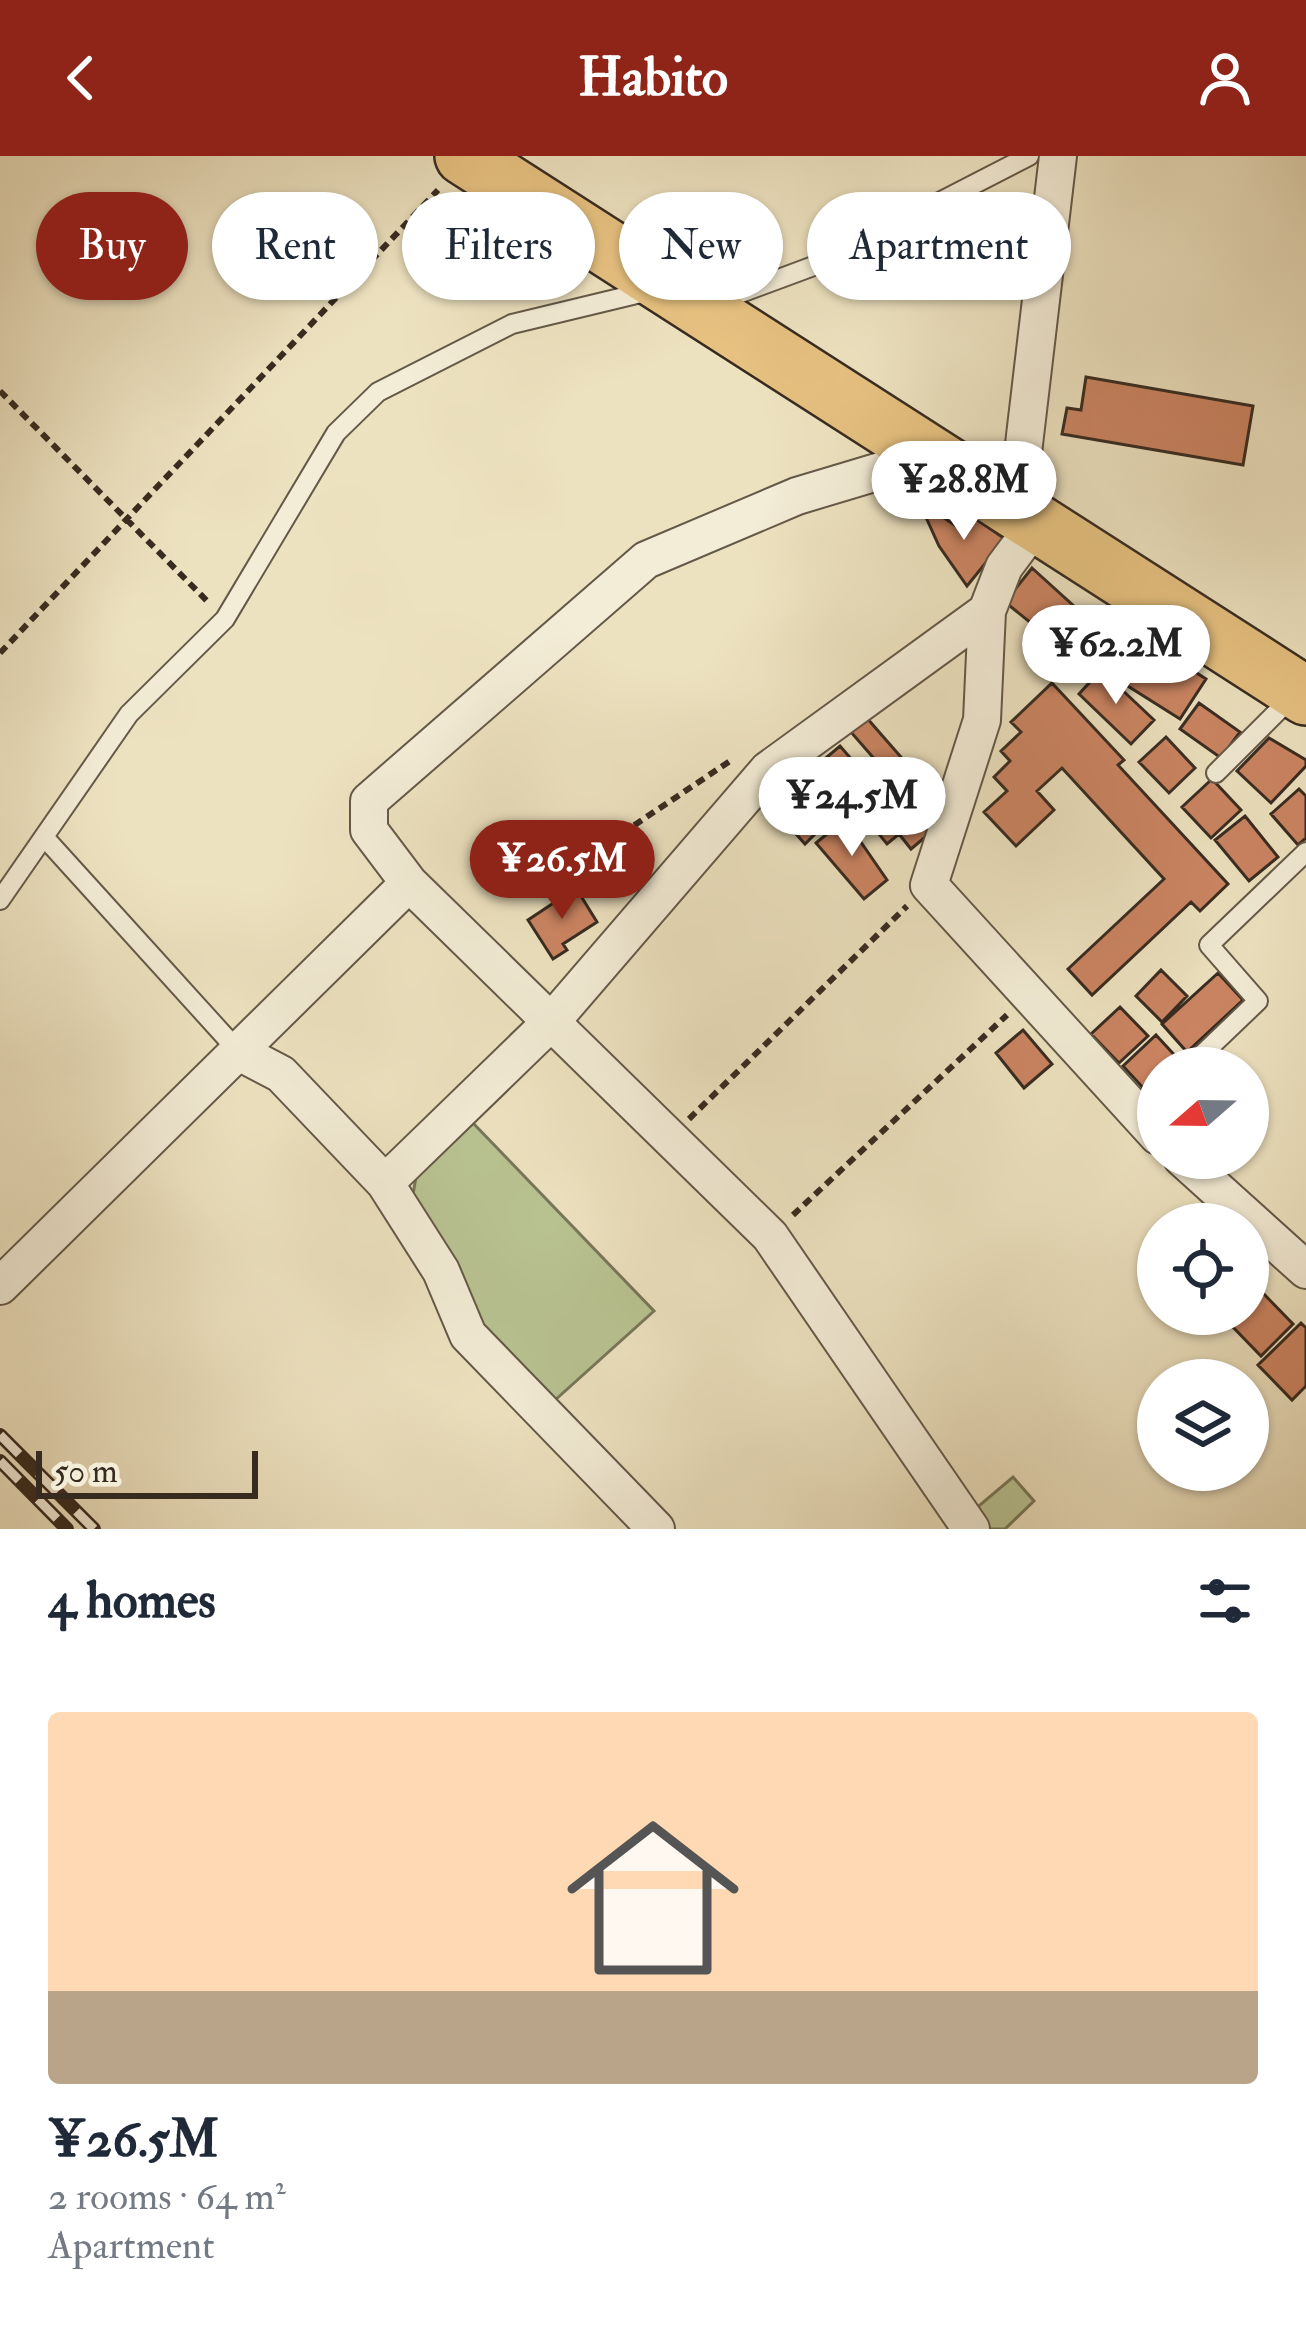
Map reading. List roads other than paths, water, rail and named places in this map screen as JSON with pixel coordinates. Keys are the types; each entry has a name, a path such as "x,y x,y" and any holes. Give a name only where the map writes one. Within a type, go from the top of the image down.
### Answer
{"main road":[{"path":"475,158 619,256"},
{"path":"684,300 1302,694"}],"street":[{"path":"1058,156 1026,518 987,611 982,720 929,885 1027,996 1137,1103"},
{"path":"921,451 917,460 797,496 646,560 369,801 369,830 409,883 770,1236 971,1529"},
{"path":"385,1183 551,1022 768,770 987,611"},
{"path":"0,1286 409,883"},
{"path":"239,1052 281,1074 385,1183 441,1270 468,1335 656,1529"},
{"path":"1205,1179 1306,1270"}],"lane":[{"path":"783,276 819,264 1029,156"},
{"path":"0,900 129,714 225,619 336,433 378,392 512,324 684,300"},
{"path":"1216,773 1302,694"},
{"path":"45,838 239,1052"},
{"path":"1210,1047 1258,1001 1209,945 1306,851"}],"railway":[{"path":"0,1435 94,1529"},
{"path":"0,1461 67,1529"}]}
